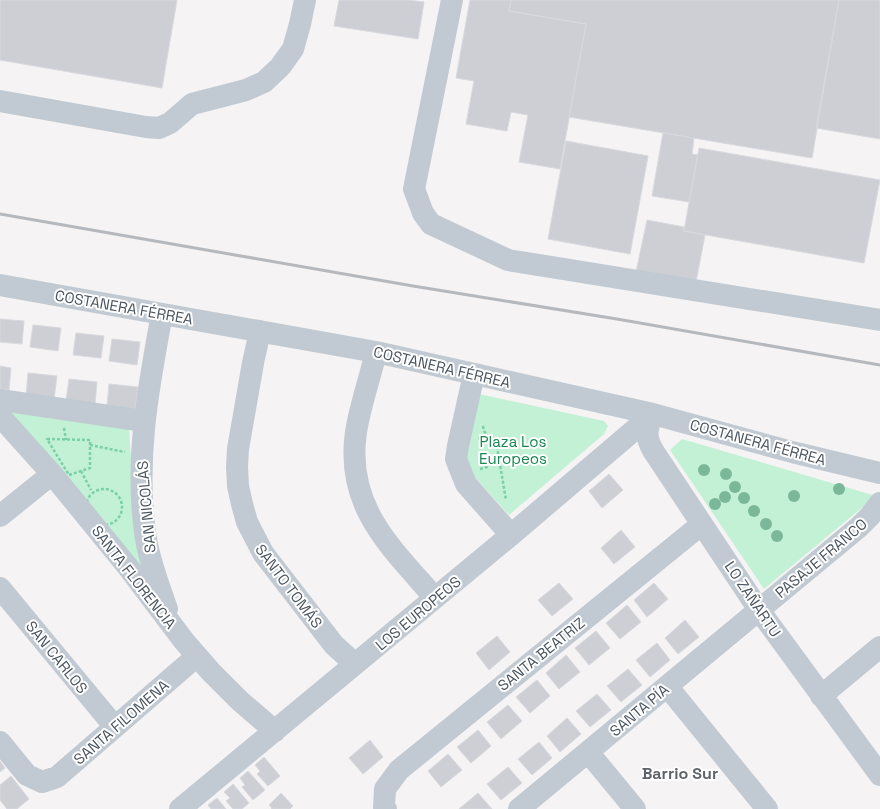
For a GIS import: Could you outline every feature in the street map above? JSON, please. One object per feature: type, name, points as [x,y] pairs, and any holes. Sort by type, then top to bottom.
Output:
[{"type":"street","points":[[0,101],[159,128],[170,123],[192,104],[246,90],[264,82],[280,67],[292,49],[300,24],[305,0]]},
{"type":"street","points":[[452,0],[414,189],[423,213],[431,224],[508,260],[880,320]]},
{"type":"street","name":"COSTANERA FÉRREA","points":[[0,285],[376,352],[653,414],[792,452],[880,473]]},
{"type":"street","name":"SAN NICOLÁS","points":[[162,314],[144,421],[141,479],[146,539],[151,560],[173,625]]},
{"type":"street","name":"SANTO TOMÁS","points":[[260,331],[238,449],[238,480],[247,522],[262,553],[334,645],[355,664]]},
{"type":"street","points":[[376,352],[357,430],[355,458],[359,486],[363,502],[378,530],[436,598]]},
{"type":"street","points":[[474,374],[456,459],[466,484],[511,535]]},
{"type":"street","points":[[0,400],[144,421]]},
{"type":"street","name":"LOS EUROPEOS","points":[[180,809],[436,598],[653,414]]},
{"type":"street","name":"LO ZAÑARTU","points":[[653,414],[648,425],[648,441],[661,463],[759,610],[880,775]]},
{"type":"street","name":"SANTA FLORENCIA","points":[[0,416],[52,474],[197,656],[226,689],[275,731]]},
{"type":"street","points":[[0,516],[52,474]]},
{"type":"street","name":"PASAJE FRANCO","points":[[759,610],[859,527],[880,504]]},
{"type":"street","name":"SANTA BEATRIZ","points":[[385,799],[399,770],[702,524]]},
{"type":"street","name":"SAN CARLOS","points":[[0,588],[115,727]]},
{"type":"street","name":"SANTA PÍA","points":[[519,809],[759,610]]},
{"type":"street","points":[[821,696],[880,647]]},
{"type":"street","name":"SANTA FILOMENA","points":[[0,742],[27,775],[42,782],[58,777],[197,656]]},
{"type":"street","points":[[667,686],[767,809]]},
{"type":"street","points":[[588,752],[635,809]]},
{"type":"path","points":[[482,424],[484,431],[497,447],[506,506]]},
{"type":"path","points":[[47,439],[90,440],[90,445],[90,468],[69,474],[47,439]]},
{"type":"path","points":[[90,445],[142,455]]},
{"type":"path","points":[[81,471],[92,492]]},
{"type":"green space","name":"Plaza Los Europeos","points":[[474,393],[604,421],[608,426],[604,434],[509,515],[464,465]]},
{"type":"green space","points":[[18,409],[129,428],[135,518],[161,602],[6,419]]},
{"type":"green space","points":[[682,439],[876,496],[764,589],[670,450]]},
{"type":"building","points":[[0,0],[177,0],[162,88],[0,60]]},
{"type":"building","points":[[339,0],[408,0],[424,2],[418,39],[334,26]]},
{"type":"building","points":[[470,0],[511,0],[509,11],[586,24],[560,169],[519,162],[528,115],[511,112],[507,131],[466,124],[474,81],[456,78]]},
{"type":"building","points":[[511,0],[839,0],[812,158],[569,117],[586,24],[509,11]]},
{"type":"building","points":[[839,0],[880,0],[880,139],[816,128]]},
{"type":"building","points":[[663,133],[694,138],[692,154],[698,155],[689,202],[652,196]]},
{"type":"building","points":[[566,141],[648,156],[630,254],[548,239]]},
{"type":"building","points":[[699,148],[880,180],[864,263],[684,231]]},
{"type":"building","points":[[647,220],[684,227],[684,231],[705,235],[696,282],[636,272]]},
{"type":"building","points":[[0,319],[24,321],[22,344],[0,342]]},
{"type":"building","points":[[33,325],[61,328],[58,351],[30,347]]},
{"type":"building","points":[[76,333],[104,336],[101,358],[73,355]]},
{"type":"building","points":[[112,339],[140,342],[137,365],[109,361]]},
{"type":"building","points":[[0,366],[11,368],[9,390],[0,389]]},
{"type":"building","points":[[28,373],[57,376],[54,399],[26,396]]},
{"type":"building","points":[[69,379],[97,382],[95,404],[66,401]]},
{"type":"building","points":[[109,384],[138,387],[135,409],[107,406]]},
{"type":"building","points":[[609,474],[623,490],[602,508],[589,491]]},
{"type":"building","points":[[621,530],[635,547],[614,564],[601,548]]},
{"type":"building","points":[[559,583],[573,599],[552,616],[538,600]]},
{"type":"building","points":[[654,583],[668,599],[647,617],[634,600]]},
{"type":"building","points":[[627,605],[641,622],[620,639],[606,623]]},
{"type":"building","points":[[685,620],[699,637],[678,654],[665,638]]},
{"type":"building","points":[[596,631],[610,648],[589,665],[575,648]]},
{"type":"building","points":[[497,636],[510,652],[489,670],[476,653]]},
{"type":"building","points":[[657,643],[670,660],[650,677],[636,660]]},
{"type":"building","points":[[566,655],[580,672],[559,689],[546,673]]},
{"type":"building","points":[[628,669],[642,685],[621,702],[607,686]]},
{"type":"building","points":[[537,680],[550,696],[530,713],[516,697]]},
{"type":"building","points":[[597,694],[611,710],[590,727],[576,711]]},
{"type":"building","points":[[508,705],[522,721],[501,739],[487,722]]},
{"type":"building","points":[[567,718],[581,734],[560,752],[547,736]]},
{"type":"building","points":[[478,730],[491,746],[471,763],[457,747]]},
{"type":"building","points":[[370,740],[383,757],[363,774],[349,758]]},
{"type":"building","points":[[539,742],[552,758],[532,775],[518,759]]},
{"type":"building","points":[[448,754],[462,770],[441,787],[428,771]]},
{"type":"building","points":[[264,757],[280,776],[268,786],[257,774],[260,771],[255,765]]},
{"type":"building","points":[[0,761],[5,768],[0,772]]},
{"type":"building","points":[[508,767],[522,783],[501,800],[487,784]]},
{"type":"building","points":[[248,771],[265,790],[253,800],[242,787],[245,785],[240,778]]},
{"type":"building","points":[[11,776],[29,799],[17,809],[7,809],[0,800],[0,785]]},
{"type":"building","points":[[233,784],[249,803],[242,809],[233,809],[226,801],[230,798],[224,792]]},
{"type":"building","points":[[281,793],[293,806],[290,809],[271,809],[272,808],[269,805]]},
{"type":"building","points":[[478,793],[492,809],[459,809]]},
{"type":"building","points":[[217,798],[226,809],[211,809],[208,805]]},
{"type":"railway","points":[[0,214],[880,365]]},
{"type":"district","name":"Barrio Sur","points":[[680,773]]}]
